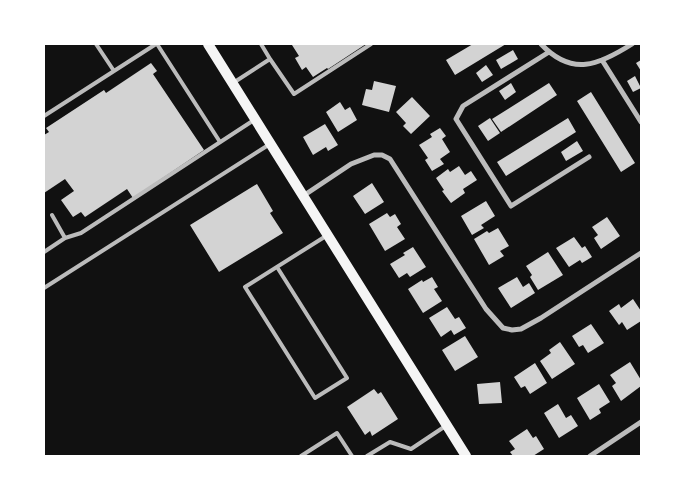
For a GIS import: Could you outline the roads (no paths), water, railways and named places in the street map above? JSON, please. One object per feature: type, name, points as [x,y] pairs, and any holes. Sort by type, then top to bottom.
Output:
[{"type":"main road","points":[[208,44],[466,456]]},
{"type":"street","points":[[542,44],[549,52],[568,63],[585,65],[602,60],[632,44]]},
{"type":"street","points":[[549,52],[463,106],[456,119],[510,206],[589,157]]},
{"type":"street","points":[[602,60],[641,122]]},
{"type":"street","points":[[303,196],[352,164],[374,155],[382,155],[390,159],[486,309],[503,328],[512,330],[521,329],[541,318],[641,253]]},
{"type":"street","points":[[590,456],[641,422]]},
{"type":"lane","points":[[96,44],[114,71]]},
{"type":"lane","points":[[44,116],[156,44],[220,142]]},
{"type":"lane","points":[[261,44],[294,94],[371,44]]},
{"type":"lane","points":[[233,83],[270,59]]},
{"type":"lane","points":[[44,252],[65,238],[81,233],[256,119]]},
{"type":"lane","points":[[44,288],[271,144]]},
{"type":"lane","points":[[52,215],[65,238]]},
{"type":"lane","points":[[277,267],[347,378],[315,398],[245,287],[328,235]]},
{"type":"lane","points":[[409,456],[411,449],[447,425]]},
{"type":"lane","points":[[301,456],[337,433],[352,456]]},
{"type":"lane","points":[[367,456],[390,442],[411,449]]}]
